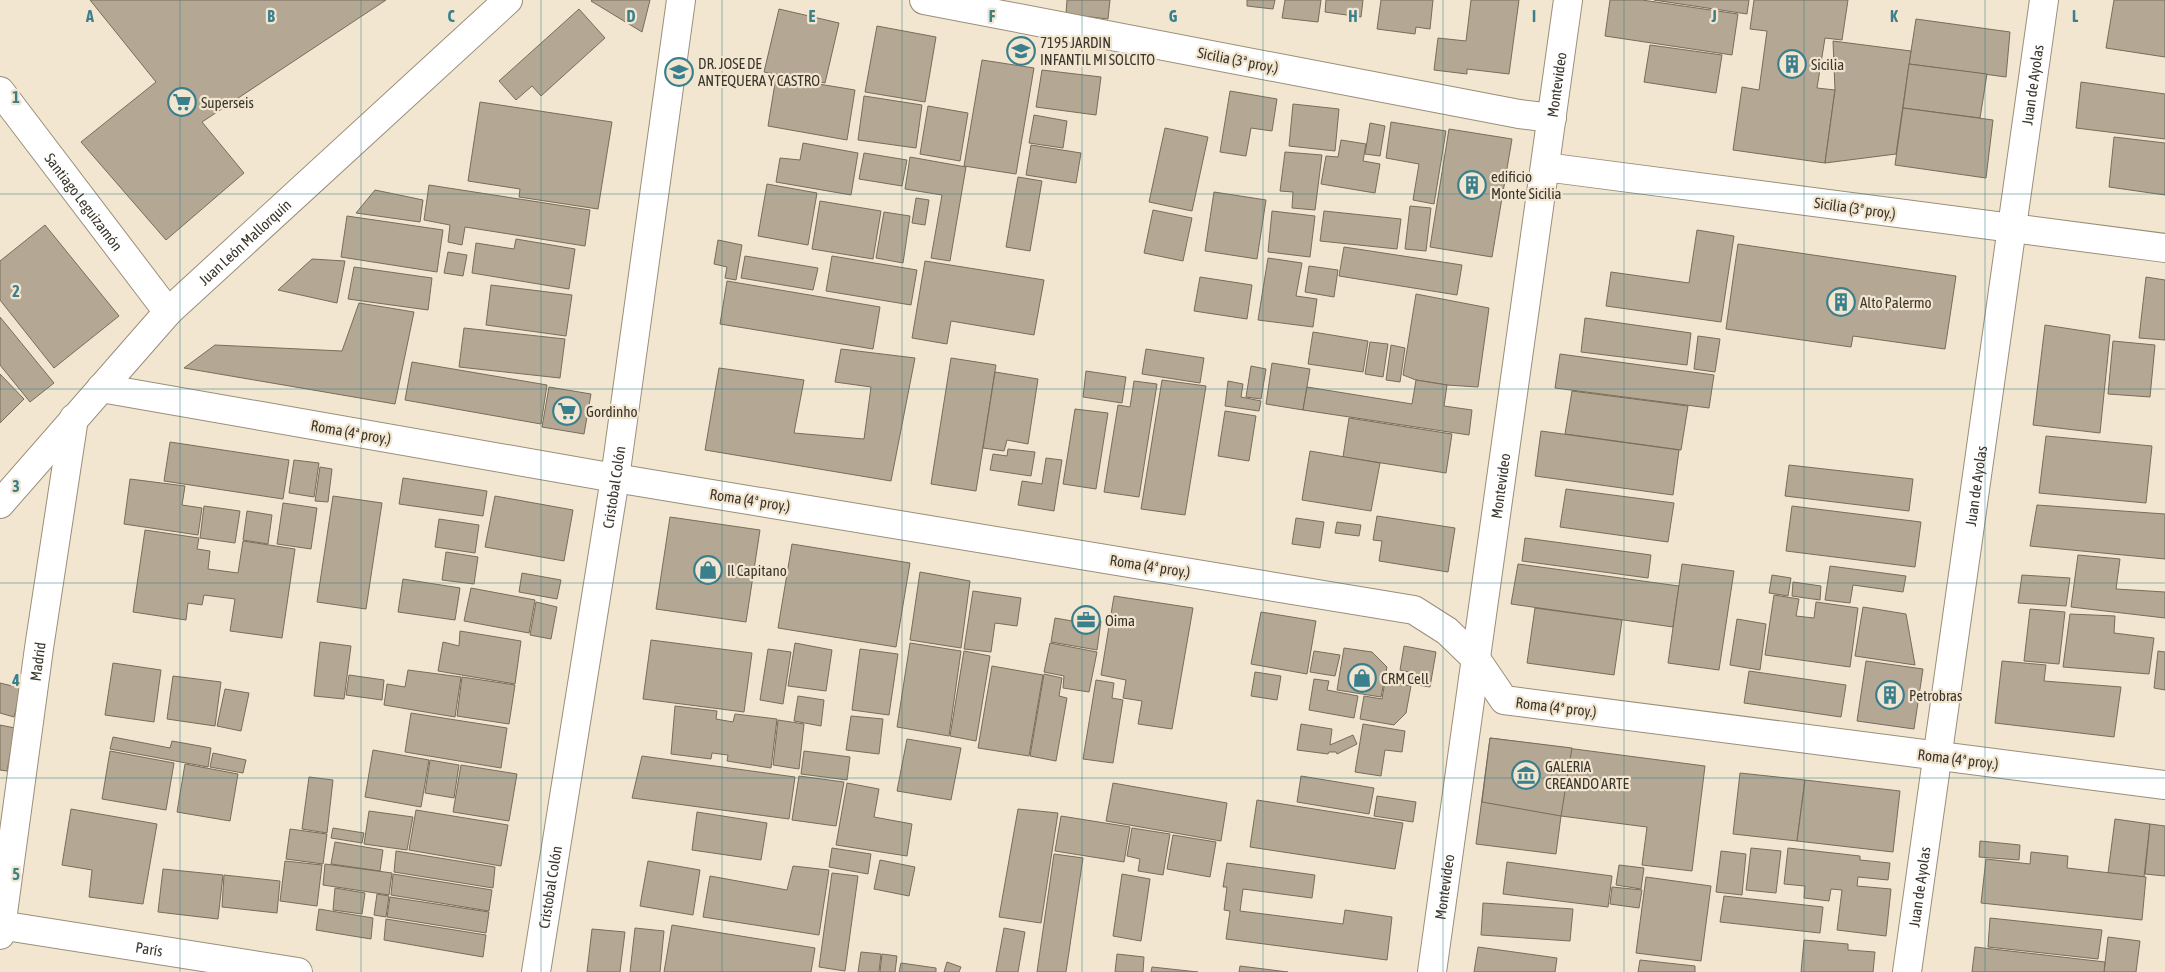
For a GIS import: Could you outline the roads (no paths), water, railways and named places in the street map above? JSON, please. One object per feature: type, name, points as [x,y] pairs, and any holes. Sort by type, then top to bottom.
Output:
[{"type":"street","name":"Juan León Mallorquín","points":[[0,504],[168,312],[508,0]]},
{"type":"street","name":"Cristobal Colón","points":[[536,972],[615,478],[680,0]]},
{"type":"street","name":"Sicilia (3ª proy.)","points":[[924,0],[1519,114],[1552,118]]},
{"type":"street","name":"Montevideo","points":[[1432,972],[1568,0]]},
{"type":"street","name":"Juan de Ayolas","points":[[1907,972],[2044,0]]},
{"type":"street","name":"Santiago Leguizamón","points":[[0,91],[168,312]]},
{"type":"street","name":"Sicilia (3ª proy.)","points":[[1545,168],[2165,248]]},
{"type":"street","name":"Roma (4ª proy.)","points":[[101,388],[615,478],[1414,610],[1447,631],[1476,659],[1504,700],[2165,785]]},
{"type":"street","name":"Madrid","points":[[0,929],[39,648],[74,418]]},
{"type":"street","name":"París","points":[[0,929],[298,972]]},
{"type":"place","name":"7195 JARDIN INFANTIL MI SOLCITO","points":[[1021,51]]},
{"type":"place","name":"Sicilia","points":[[1792,64]]},
{"type":"place","name":"DR. JOSE DE ANTEQUERA Y CASTRO","points":[[679,72]]},
{"type":"place","name":"Superseis","points":[[182,102]]},
{"type":"place","name":"edificio Monte Sicilia","points":[[1472,185]]},
{"type":"place","name":"Alto Palermo","points":[[1841,302]]},
{"type":"place","name":"Gordinho","points":[[567,411]]},
{"type":"place","name":"Il Capitano","points":[[708,570]]},
{"type":"place","name":"Oima","points":[[1086,620]]},
{"type":"place","name":"CRM Cell","points":[[1362,678]]},
{"type":"place","name":"Petrobras","points":[[1890,695]]},
{"type":"place","name":"GALERIA CREANDO ARTE","points":[[1526,775]]}]
